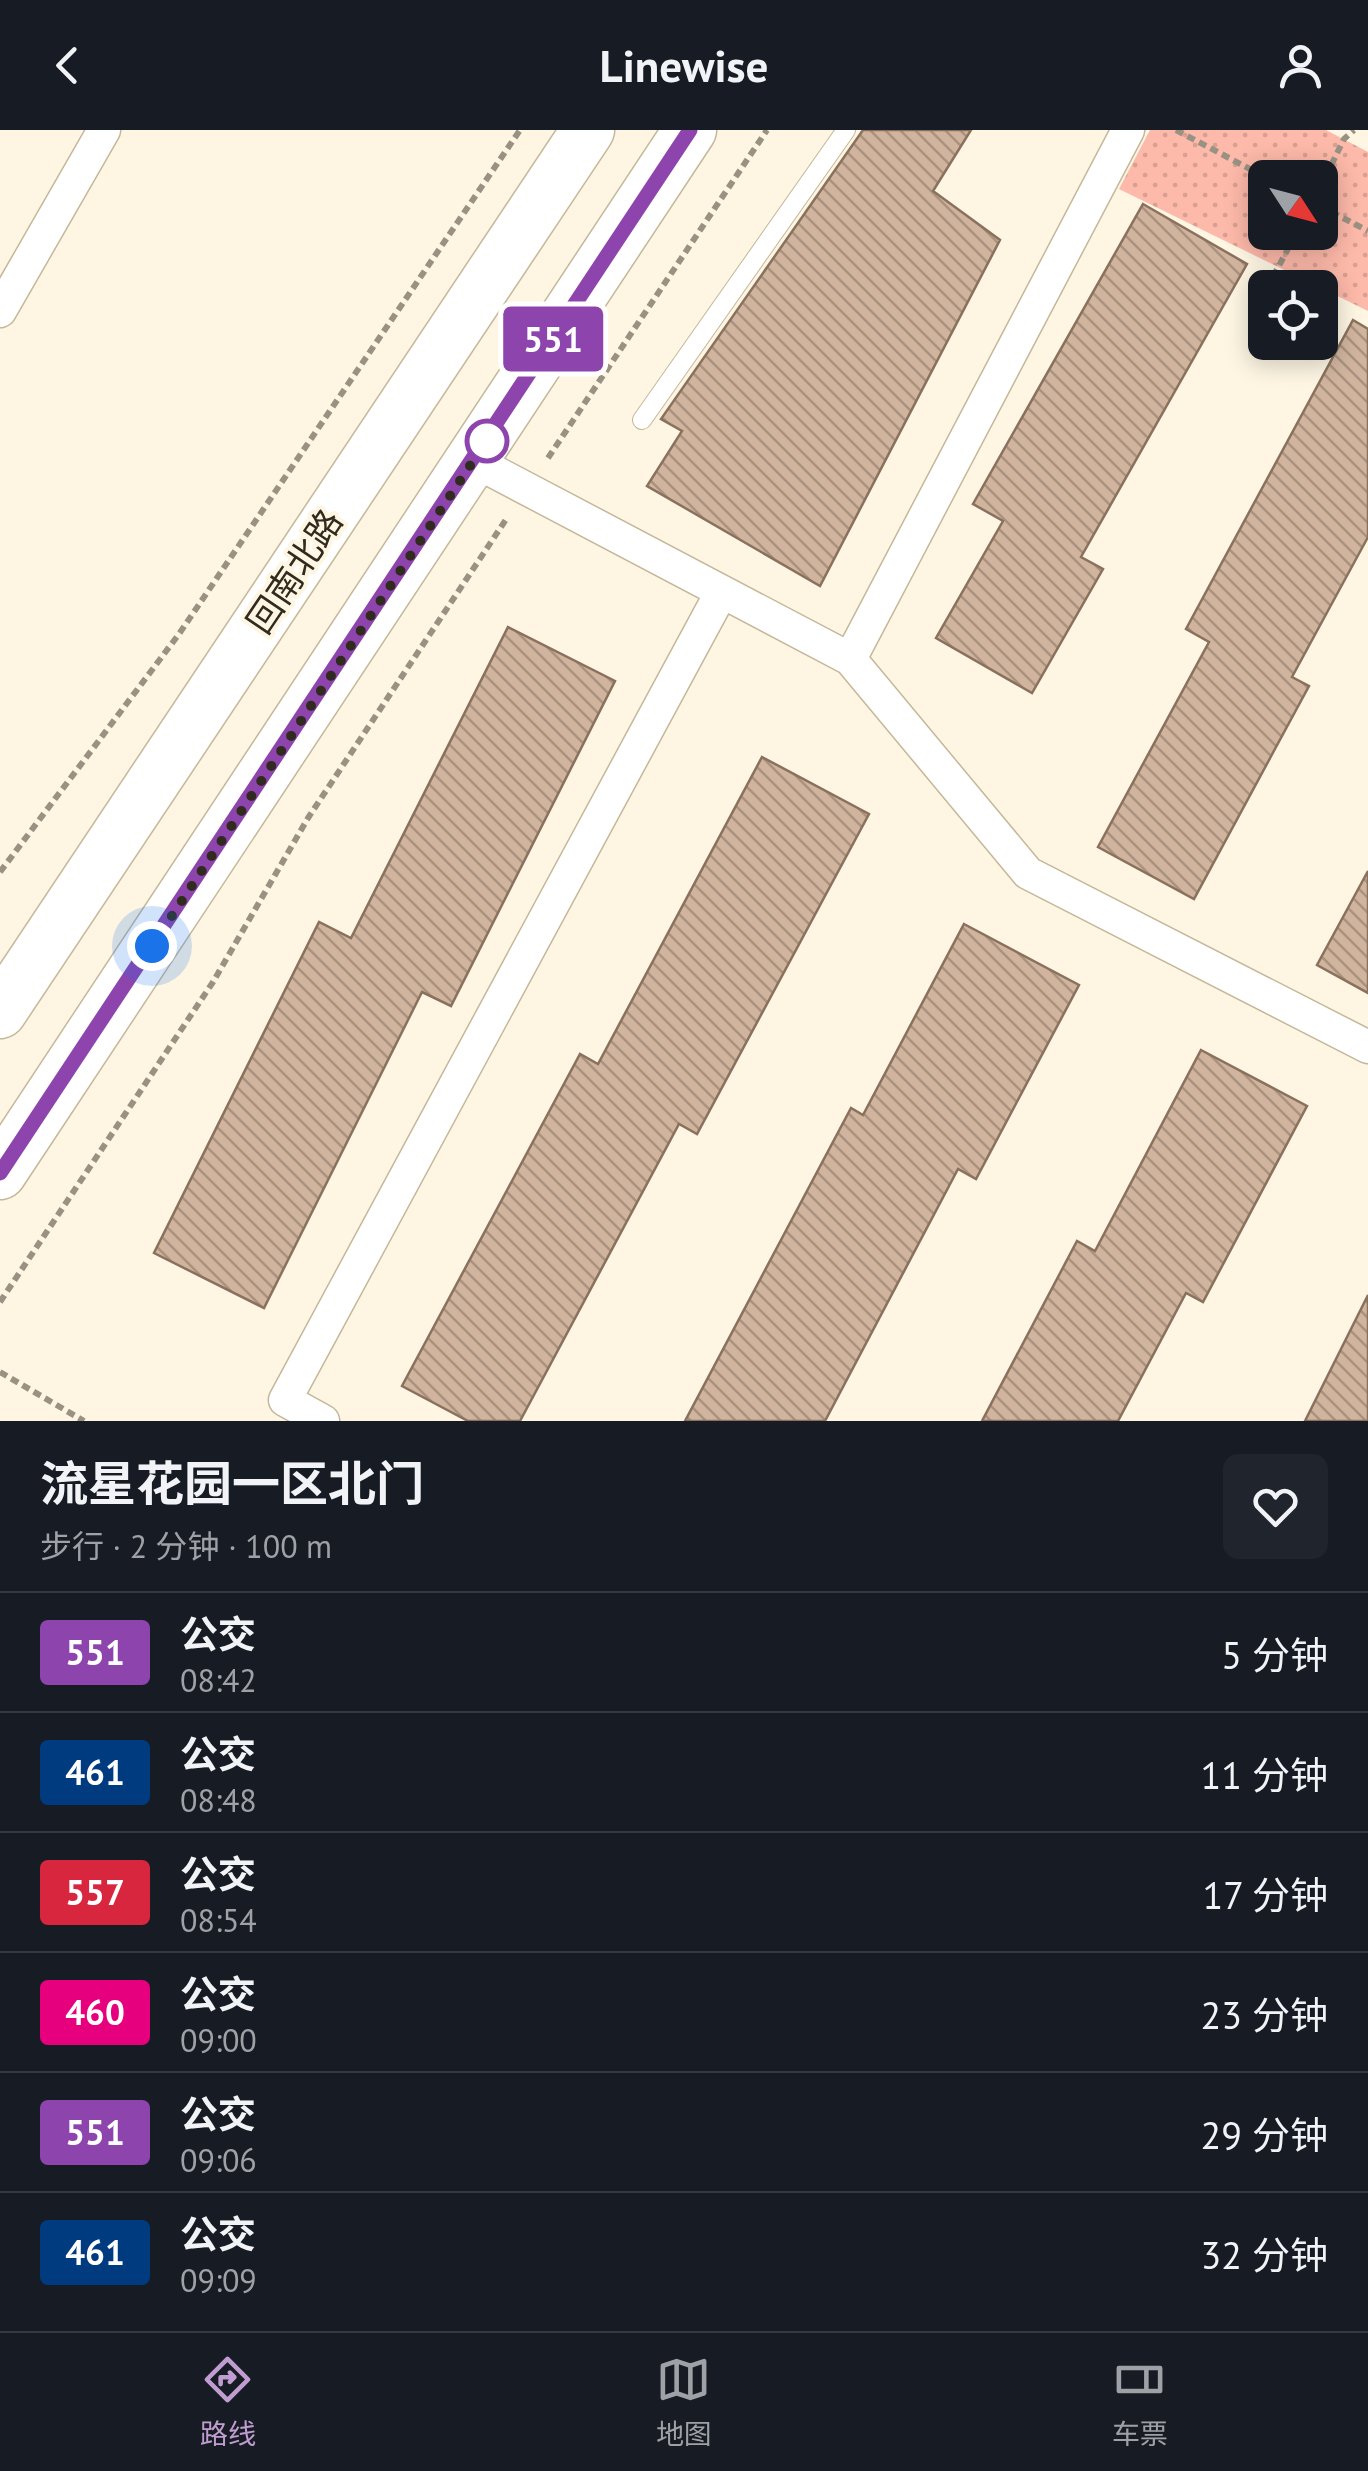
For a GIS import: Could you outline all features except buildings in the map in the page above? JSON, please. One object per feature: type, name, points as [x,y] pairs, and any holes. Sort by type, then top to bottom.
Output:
[{"type":"main road","name":"回南北路","points":[[0,1012],[588,130]]},
{"type":"main road","points":[[0,1173],[690,130]]},
{"type":"street","points":[[0,310],[104,130]]},
{"type":"street","points":[[850,660],[1128,130]]},
{"type":"street","points":[[474,461],[850,660],[1028,873],[1368,1047]]},
{"type":"street","points":[[323,1421],[284,1400],[721,593]]},
{"type":"lane","points":[[642,420],[846,130]]},
{"type":"path","points":[[0,872],[179,634],[520,130]]},
{"type":"path","points":[[0,1302],[213,982],[308,818],[766,130]]},
{"type":"path","points":[[1176,130],[1248,168]]},
{"type":"path","points":[[1334,160],[1344,139],[1354,130]]},
{"type":"path","points":[[1338,215],[1368,231]]},
{"type":"path","points":[[0,1372],[84,1421]]},
{"type":"shaded area","points":[[1150,130],[1326,130],[1368,152],[1368,311],[1338,296],[1338,270],[1284,270],[1119,189]]},
{"type":"bus line","name":"551","points":[[0,1173],[690,130]]},
{"type":"route","points":[[152,946],[495,428],[487,441]]}]
